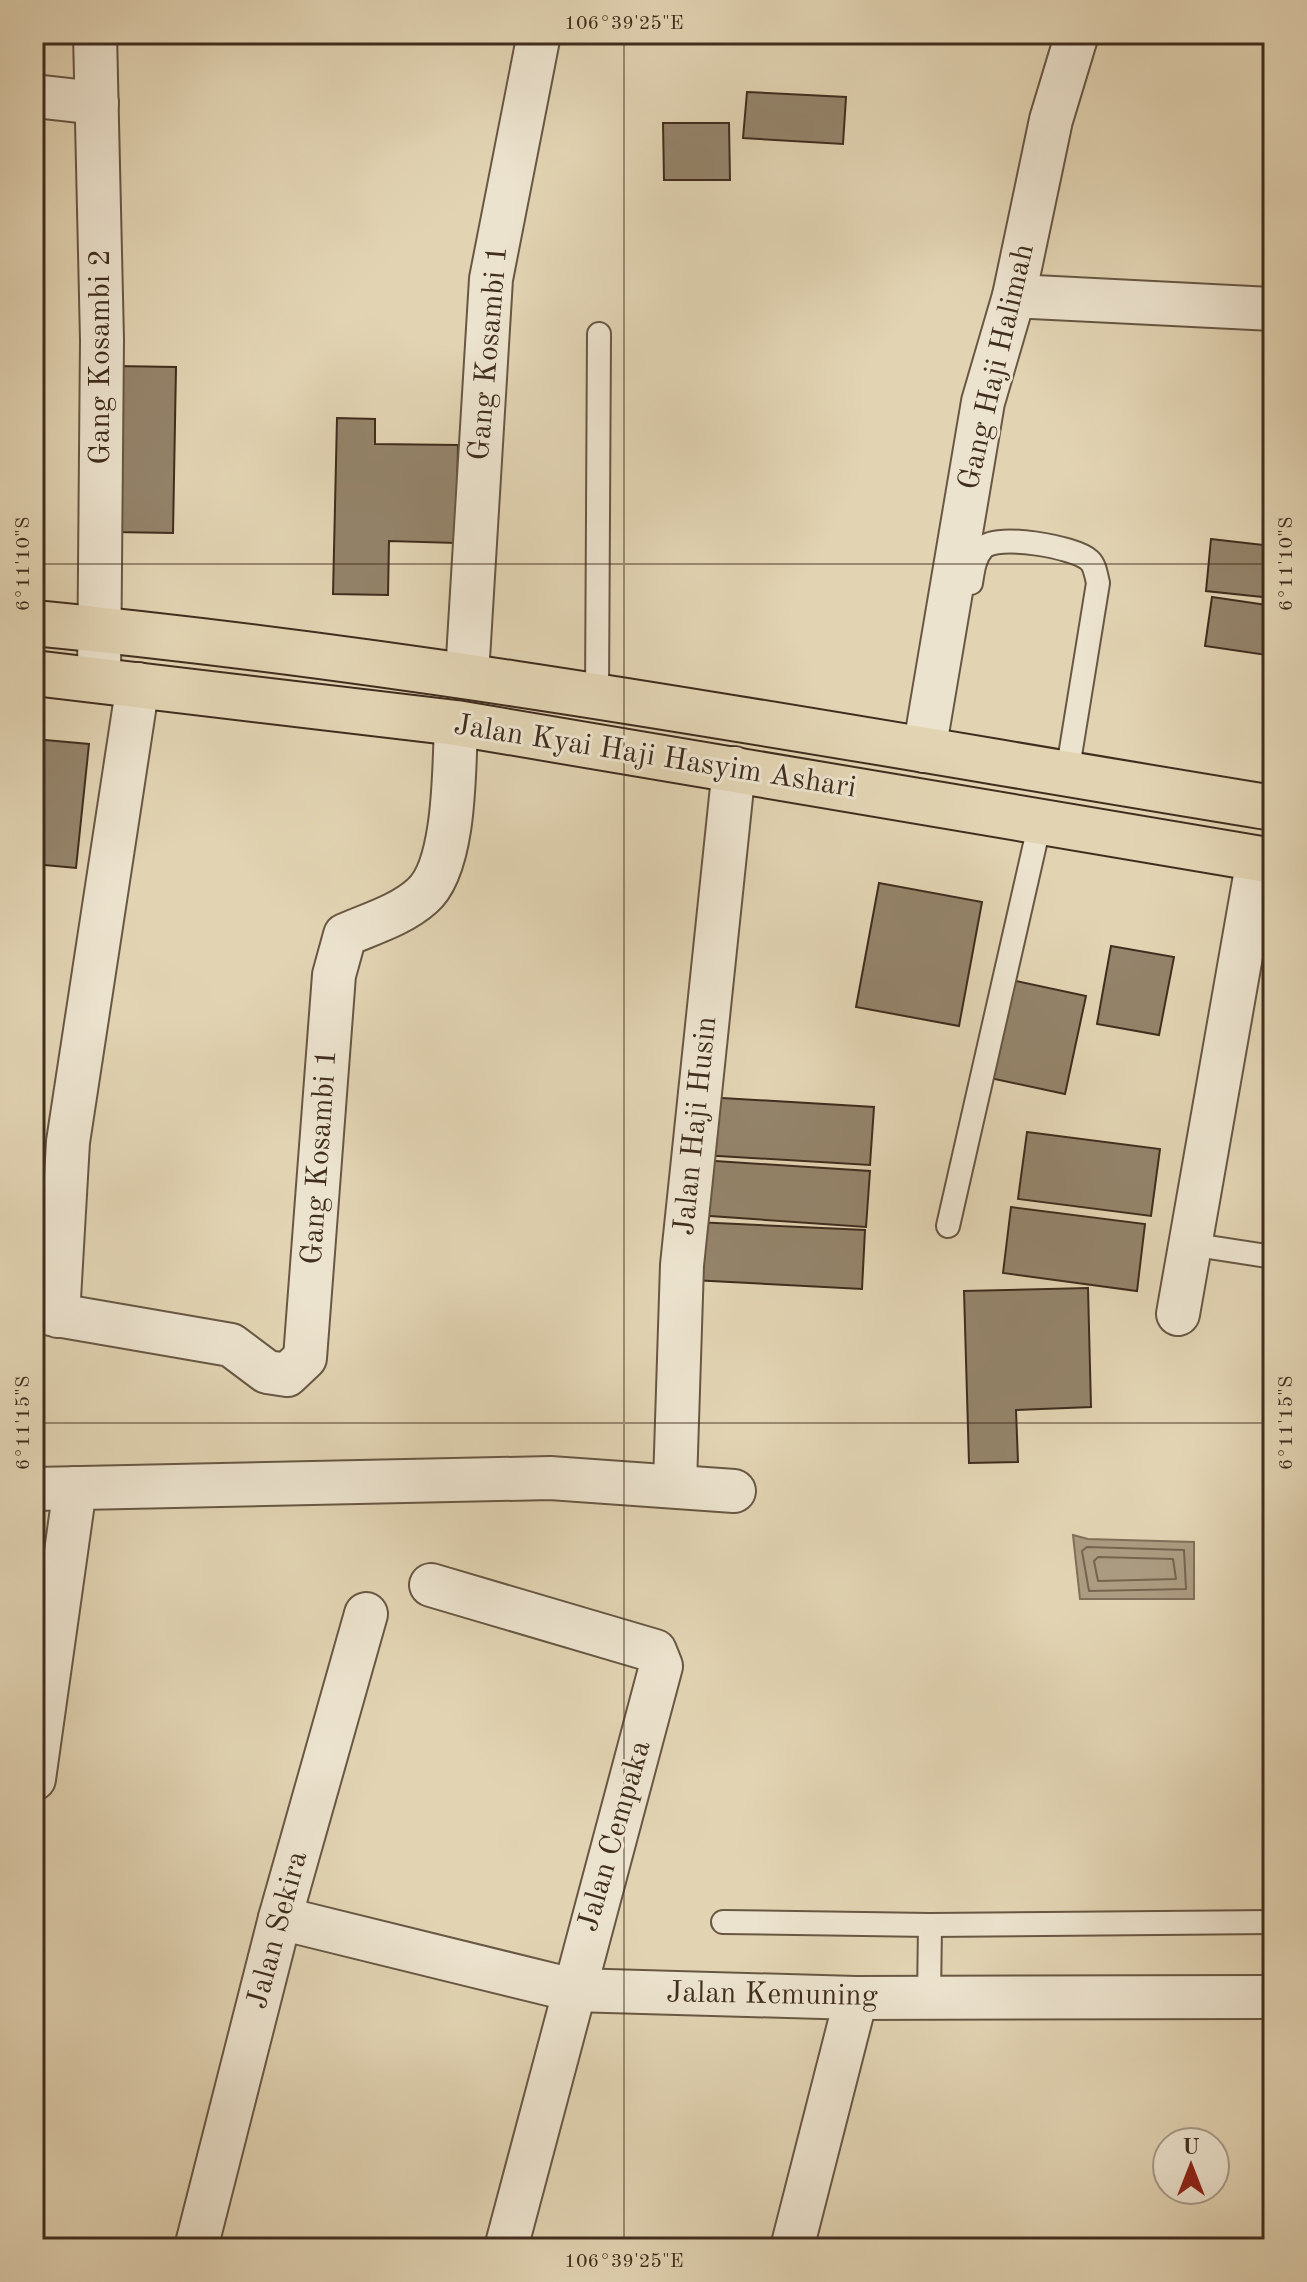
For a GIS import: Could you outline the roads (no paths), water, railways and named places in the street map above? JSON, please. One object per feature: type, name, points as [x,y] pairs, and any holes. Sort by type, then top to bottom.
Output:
[{"type":"main road","name":"Jalan Kyai Haji Hasyim Ashari","points":[[34,623],[467,675],[1273,808]]},
{"type":"main road","name":"Jalan Kyai Haji Hasyim Ashari","points":[[34,673],[456,723],[1265,860]]},
{"type":"street","name":"Gang Kosambi 2","points":[[46,1314],[118,682],[100,629],[102,340],[95,34]]},
{"type":"street","name":"Gang Kosambi 1","points":[[467,675],[491,279],[539,34]]},
{"type":"street","name":"Gang Haji Halimah","points":[[934,752],[983,402],[1014,296],[1051,120],[1077,34]]},
{"type":"street","points":[[34,96],[97,103]]},
{"type":"street","points":[[1014,296],[1273,309]]},
{"type":"street","name":"Gang Kosambi 1","points":[[46,1314],[231,1345],[267,1372],[287,1375],[305,1358],[334,975],[345,935],[399,911],[423,896],[435,880],[446,841],[456,723]]},
{"type":"street","name":"Jalan Haji Husin","points":[[675,1484],[682,1265],[734,768]]},
{"type":"street","points":[[1178,1314],[1265,860]]},
{"type":"street","points":[[34,1489],[550,1478],[675,1484],[734,1491]]},
{"type":"street","points":[[36,1756],[75,1488]]},
{"type":"street","name":"Jalan Cempaka","points":[[431,1585],[655,1651],[659,1657],[660,1676],[506,2248]]},
{"type":"street","name":"Jalan Sekira","points":[[196,2248],[280,1918],[366,1614]]},
{"type":"street","name":"Jalan Kemuning","points":[[280,1918],[573,1990],[856,1998],[1273,1997]]},
{"type":"street","points":[[792,2248],[856,1998]]},
{"type":"lane","points":[[597,696],[599,334]]},
{"type":"lane","points":[[934,752],[975,562],[984,546],[1000,539],[1076,552],[1092,562],[1098,583],[1067,774]]},
{"type":"lane","points":[[948,1226],[1040,822]]},
{"type":"lane","points":[[1189,1244],[1273,1257]]},
{"type":"lane","points":[[723,1922],[930,1925],[1273,1922]]},
{"type":"lane","points":[[929,1998],[930,1925]]},
{"type":"water","points":[[1073,1535],[1088,1539],[1194,1542],[1194,1599],[1080,1599]]}]
